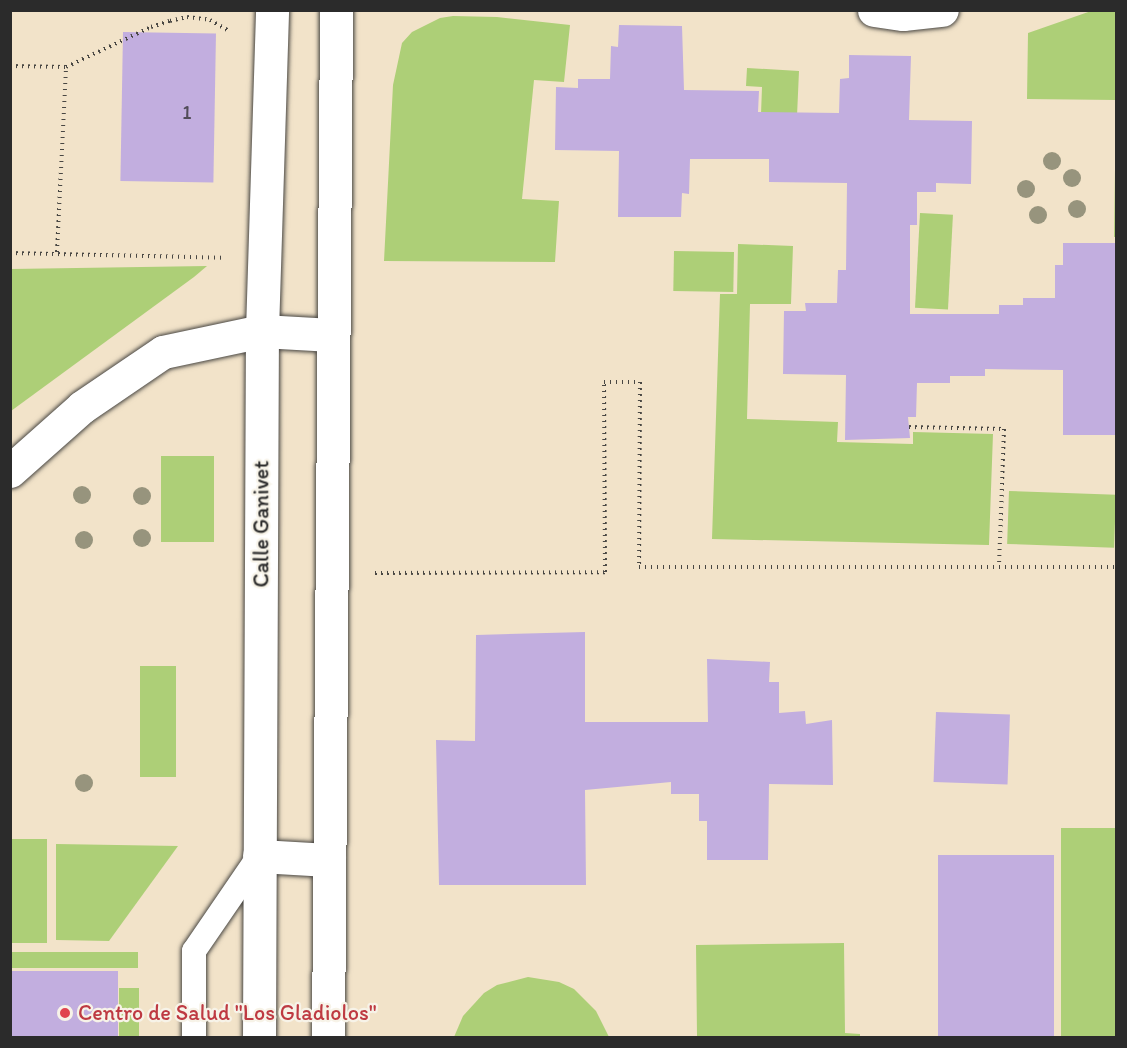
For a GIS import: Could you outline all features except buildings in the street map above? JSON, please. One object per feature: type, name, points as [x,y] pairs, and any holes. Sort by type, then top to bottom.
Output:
[{"type":"street","name":"Calle Ganivet","points":[[258,1038],[262,331],[272,10]]},
{"type":"street","points":[[328,1038],[336,10]]},
{"type":"street","points":[[874,10],[903,14],[942,10]]},
{"type":"street","points":[[10,471],[82,407],[163,352],[262,331],[332,335]]},
{"type":"street","points":[[260,856],[329,860]]},
{"type":"lane","points":[[194,1038],[194,951],[260,856]]},
{"type":"path","points":[[10,66],[66,67],[151,27],[187,17],[210,20],[228,29],[234,37]]},
{"type":"path","points":[[57,252],[66,67]]},
{"type":"path","points":[[10,253],[57,252],[228,259]]},
{"type":"path","points":[[372,573],[605,572],[604,382],[640,382],[639,567],[1116,567]]},
{"type":"path","points":[[909,427],[1004,429],[999,567]]},
{"type":"green space","points":[[1094,10],[1116,11],[1116,100],[1027,99],[1028,33]]},
{"type":"green space","points":[[497,17],[570,25],[564,82],[534,80],[522,199],[559,201],[555,262],[384,261],[393,85],[402,43],[412,32],[440,18]]},
{"type":"green space","points":[[747,68],[799,71],[797,116],[761,114],[762,87],[746,86]]},
{"type":"green space","points":[[1116,100],[1116,237],[1114,237]]},
{"type":"green space","points":[[920,213],[953,215],[948,310],[915,308]]},
{"type":"green space","points":[[738,244],[793,246],[791,304],[750,304],[747,419],[838,422],[837,442],[913,444],[913,432],[993,434],[989,545],[712,539],[720,294],[737,294]]},
{"type":"green space","points":[[674,251],[734,252],[733,292],[673,291]]},
{"type":"green space","points":[[207,266],[194,277],[11,411],[11,269]]},
{"type":"green space","points":[[161,456],[214,456],[214,542],[161,542]]},
{"type":"green space","points":[[1009,491],[1116,495],[1114,548],[1007,544]]},
{"type":"green space","points":[[140,666],[176,666],[176,777],[140,777]]},
{"type":"green space","points":[[1061,828],[1116,828],[1116,1037],[1061,1037]]},
{"type":"green space","points":[[10,839],[47,839],[47,943],[10,943]]},
{"type":"green space","points":[[56,844],[178,846],[109,941],[56,940]]},
{"type":"green space","points":[[844,943],[845,1033],[860,1034],[860,1037],[683,1037],[697,1036],[696,945]]},
{"type":"green space","points":[[11,952],[138,952],[138,968],[11,968]]},
{"type":"green space","points":[[528,977],[559,982],[574,989],[596,1011],[609,1037],[454,1037],[463,1016],[484,993],[497,985]]},
{"type":"green space","points":[[119,988],[139,988],[139,1037],[119,1037]]},
{"type":"place","name":"Centro de Salud \"Los Gladiolos\"","points":[[65,1013]]}]
